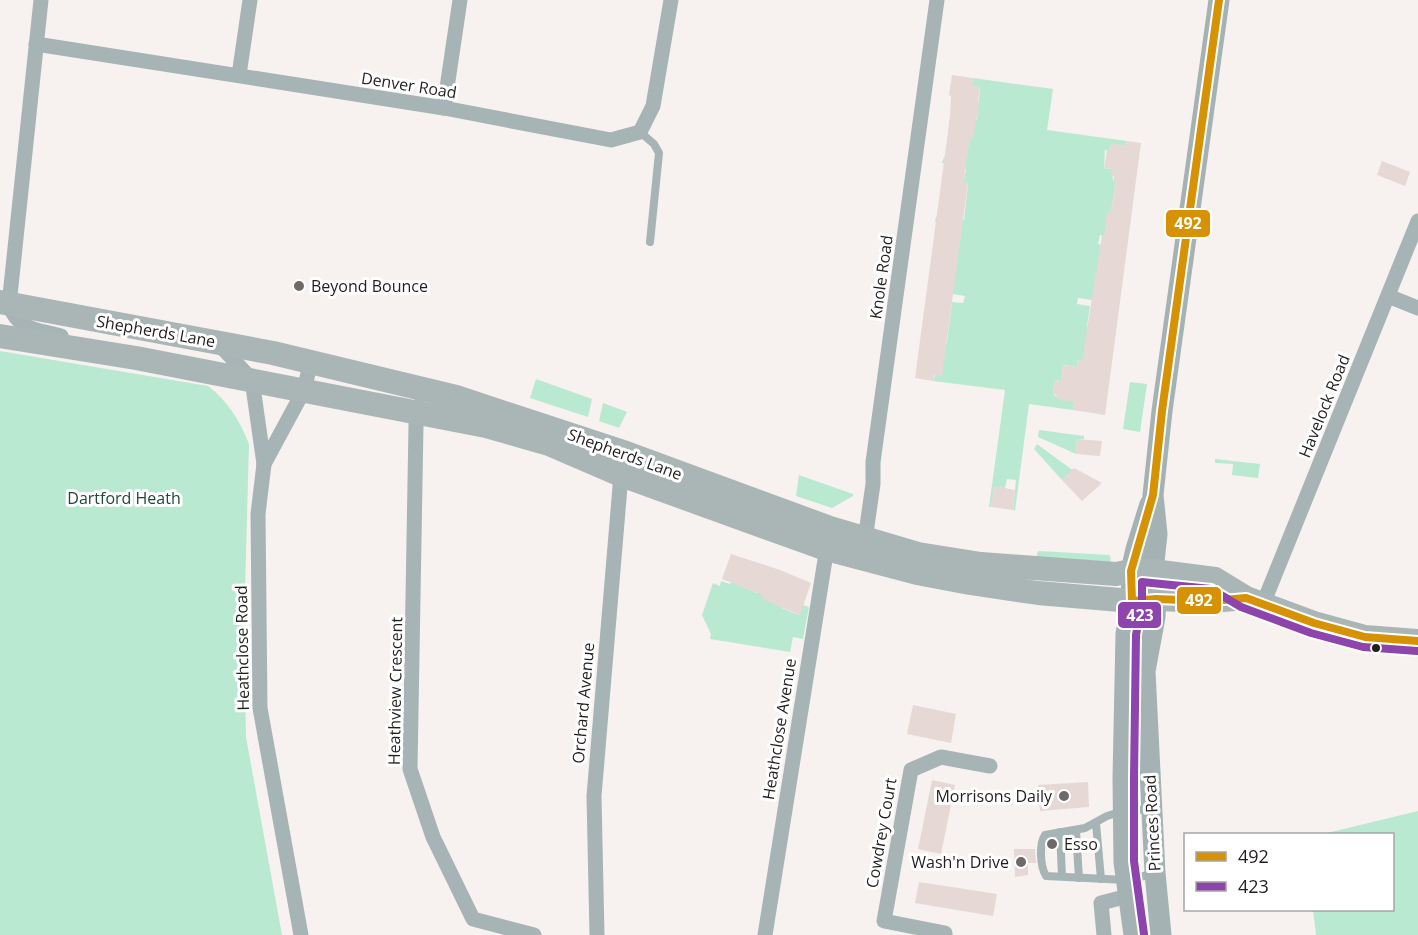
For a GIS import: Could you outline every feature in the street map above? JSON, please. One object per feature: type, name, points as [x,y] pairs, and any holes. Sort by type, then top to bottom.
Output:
[{"type":"main road","name":"Princes Road","points":[[1161,935],[1151,809],[1145,671],[1156,599],[1142,571],[1136,549],[1153,495],[1162,411],[1219,0]]},
{"type":"main road","name":"Shepherds Lane","points":[[5,304],[216,341],[311,361],[456,397],[544,424],[828,539]]},
{"type":"main road","name":"Shepherds Lane","points":[[0,336],[136,358],[486,426],[549,444],[621,475],[864,549],[918,554],[981,564],[1116,574],[1142,571],[1215,579],[1254,601],[1314,623],[1365,637],[1418,641]]},
{"type":"main road","name":"Shepherds Lane","points":[[864,549],[886,566],[970,583],[1038,593],[1132,601],[1156,599],[1254,601]]},
{"type":"main road","name":"Princes Road","points":[[1134,935],[1127,888],[1123,811],[1126,634],[1132,601],[1142,571]]},
{"type":"street","points":[[40,0],[5,304],[20,324],[136,358]]},
{"type":"street","points":[[239,75],[250,0]]},
{"type":"street","points":[[444,108],[460,0]]},
{"type":"street","points":[[640,132],[653,106],[671,0]]},
{"type":"street","name":"Knole Road","points":[[864,549],[873,484],[873,462],[937,0]]},
{"type":"street","name":"Denver Road","points":[[36,44],[444,108],[611,140],[640,132]]},
{"type":"street","name":"Havelock Road","points":[[1254,601],[1388,296],[1418,221]]},
{"type":"street","points":[[1388,296],[1418,308]]},
{"type":"street","points":[[216,341],[252,380]]},
{"type":"street","name":"Heathclose Road","points":[[264,464],[304,390],[311,361]]},
{"type":"street","name":"Heathclose Road","points":[[252,380],[264,464],[258,514],[260,708],[302,935]]},
{"type":"street","name":"Heathview Crescent","points":[[420,388],[410,769],[433,837],[473,919],[534,935]]},
{"type":"street","name":"Orchard Avenue","points":[[597,935],[594,796],[621,475]]},
{"type":"street","name":"Heathclose Avenue","points":[[765,935],[828,539]]},
{"type":"street","name":"Cowdrey Court","points":[[945,935],[945,933],[884,921],[911,770],[941,757],[990,766]]},
{"type":"street","points":[[1104,935],[1101,903],[1127,888]]},
{"type":"lane","points":[[640,132],[654,144],[659,153],[650,242]]},
{"type":"lane","points":[[1151,809],[1123,811],[1076,831],[1045,835],[1041,840],[1042,870],[1046,876],[1101,879],[1127,888],[1155,873]]},
{"type":"lane","points":[[1096,823],[1101,879]]},
{"type":"lane","points":[[1076,831],[1079,878]]},
{"type":"lane","points":[[1060,832],[1062,876]]},
{"type":"green space","points":[[973,78],[1053,89],[1047,130],[1127,141],[1126,146],[1111,144],[1110,151],[1105,150],[1104,168],[1112,169],[1113,182],[1116,182],[1104,236],[1100,235],[1098,244],[1107,246],[1099,301],[1078,298],[1077,304],[1090,306],[1087,327],[1096,329],[1082,361],[1078,360],[1077,367],[1063,365],[1061,381],[1055,380],[1053,394],[1058,398],[1075,397],[1073,410],[1029,404],[1015,511],[1013,510],[1016,480],[1007,479],[1005,488],[994,487],[991,507],[989,507],[1005,390],[933,381],[947,342],[952,302],[963,303],[965,296],[952,294],[946,224],[935,222],[936,217],[964,220],[968,184],[953,182],[964,180],[966,169],[962,168],[962,165],[942,163],[944,157],[958,159],[963,154],[967,154],[969,142],[967,125],[949,122],[950,117],[977,120],[980,87],[972,86]]},
{"type":"green space","name":"Dartford Heath","points":[[0,351],[208,386],[233,412],[242,427],[249,444],[244,629],[246,737],[282,935],[0,935]]},
{"type":"green space","points":[[536,379],[592,399],[588,417],[530,398]]},
{"type":"green space","points":[[1130,382],[1147,384],[1140,432],[1123,429]]},
{"type":"green space","points":[[603,403],[627,412],[619,428],[599,421]]},
{"type":"green space","points":[[1039,430],[1084,436],[1084,439],[1077,439],[1076,454],[1038,437]]},
{"type":"green space","points":[[1037,444],[1071,469],[1082,472],[1067,475],[1062,480],[1034,449]]},
{"type":"green space","points":[[1215,459],[1260,464],[1258,478],[1232,475],[1233,464],[1215,463]]},
{"type":"green space","points":[[799,475],[853,494],[853,496],[832,508],[796,496]]},
{"type":"green space","points":[[1039,551],[1110,555],[1111,563],[1037,560]]},
{"type":"green space","points":[[732,578],[743,587],[757,593],[767,585],[762,599],[784,602],[782,608],[799,615],[803,605],[809,607],[803,639],[793,637],[790,652],[710,639],[711,634],[702,615],[713,583],[720,586],[721,581],[730,584]]},
{"type":"green space","points":[[1418,811],[1418,935],[1316,935],[1313,911],[1394,911],[1394,833],[1327,833]]},
{"type":"building","points":[[952,75],[973,78],[972,86],[980,87],[978,101],[980,101],[973,138],[969,142],[965,169],[964,183],[968,183],[942,376],[934,375],[933,381],[915,378],[950,117],[951,96],[949,95]]},
{"type":"building","points":[[1127,141],[1141,143],[1105,415],[1073,410],[1074,402],[1058,400],[1053,394],[1055,380],[1061,381],[1063,365],[1077,367],[1078,360],[1082,361],[1102,235],[1104,236],[1107,211],[1111,211],[1116,182],[1113,182],[1112,169],[1104,168],[1107,150],[1110,151],[1111,143],[1126,146]]},
{"type":"building","points":[[1382,161],[1410,172],[1405,186],[1377,175]]},
{"type":"building","points":[[1077,439],[1102,441],[1100,456],[1076,454]]},
{"type":"building","points":[[1074,468],[1102,483],[1082,501],[1062,480]]},
{"type":"building","points":[[994,486],[1015,490],[1013,510],[991,507]]},
{"type":"building","points":[[731,554],[811,583],[800,615],[762,599],[763,595],[722,579]]},
{"type":"building","points":[[913,705],[956,714],[951,743],[907,734]]},
{"type":"building","points":[[932,780],[955,785],[941,854],[918,849]]},
{"type":"building","name":"Morrisons Daily","points":[[1088,782],[1089,807],[1040,811],[1038,785]]},
{"type":"building","name":"Wash'n Drive","points":[[1014,849],[1035,849],[1036,863],[1028,863],[1028,875],[1015,877]]},
{"type":"building","points":[[919,882],[997,894],[993,916],[915,903]]},
{"type":"transit line","name":"492","points":[[1219,0],[1162,411],[1153,495],[1131,571],[1132,601],[1156,599],[1211,601],[1246,598],[1314,623],[1365,637],[1418,641]]},
{"type":"transit line","name":"423","points":[[1144,934],[1134,861],[1136,635],[1142,602],[1142,582],[1211,589],[1241,607],[1311,633],[1363,647],[1417,651]]},
{"type":"place","name":"Beyond Bounce","points":[[299,286]]},
{"type":"place","name":"Morrisons Daily","points":[[1064,796]]},
{"type":"place","name":"Esso","points":[[1052,844]]},
{"type":"place","name":"Wash'n Drive","points":[[1021,862]]}]
